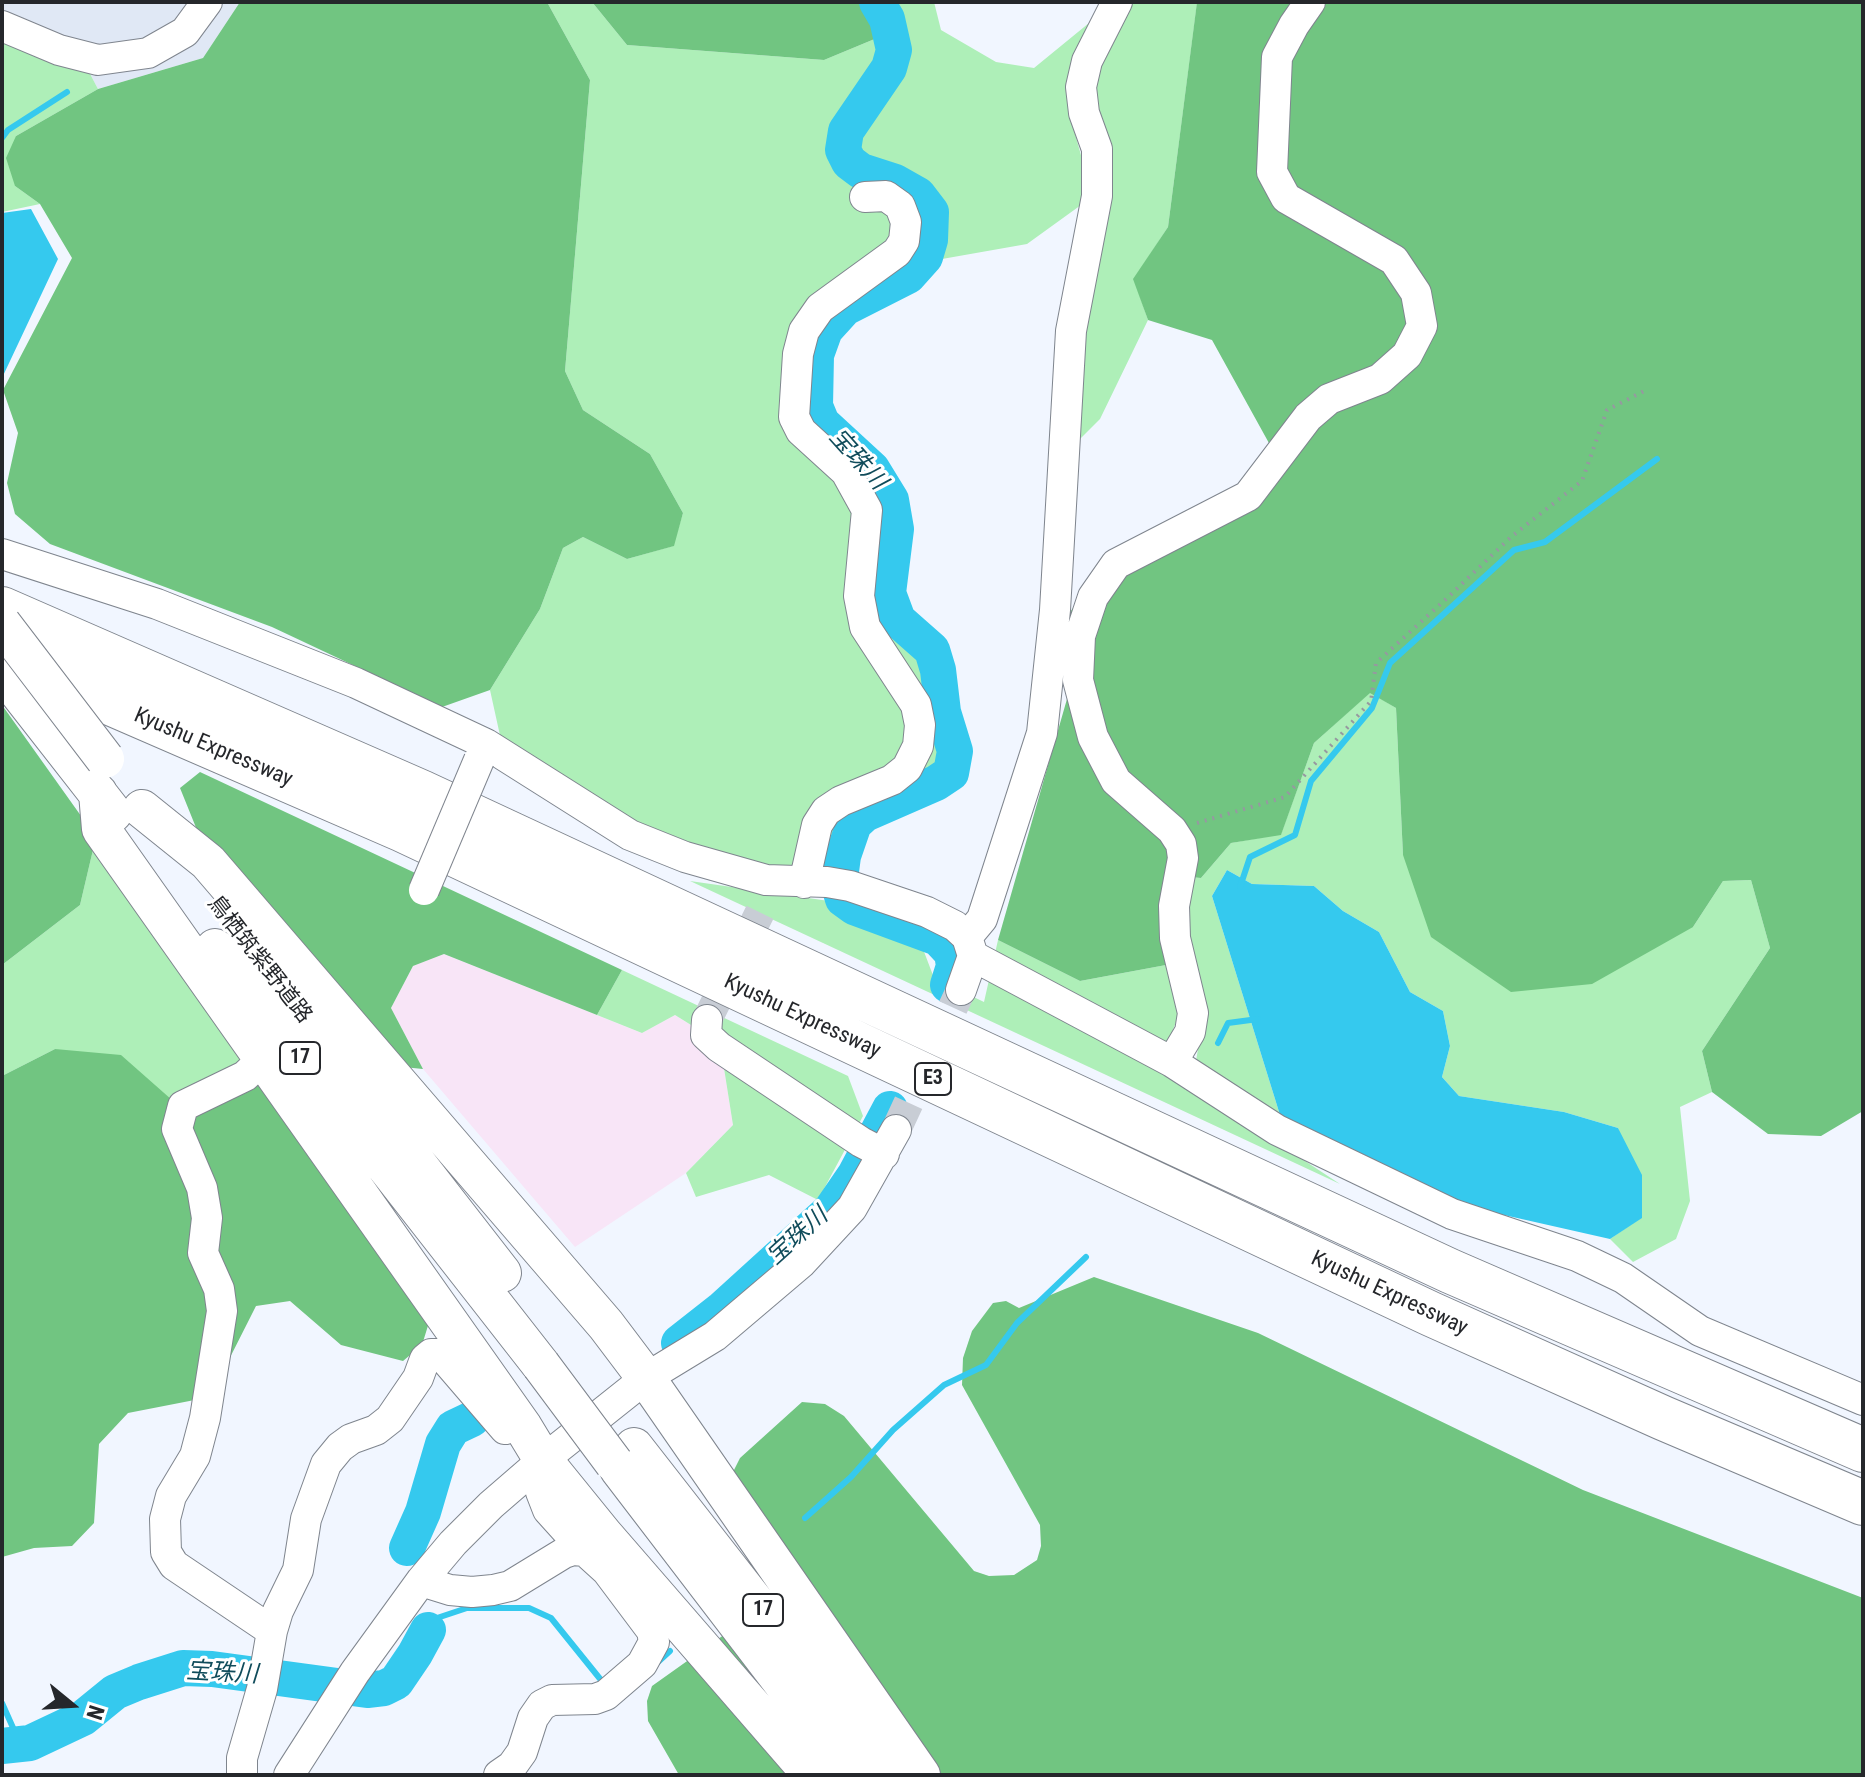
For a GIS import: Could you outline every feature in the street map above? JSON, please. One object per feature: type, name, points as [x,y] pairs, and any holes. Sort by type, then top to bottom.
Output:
[{"type":"highway","name":"Kyushu Expressway","points":[[2,609],[423,793],[1450,1271],[1863,1450]]},
{"type":"highway","name":"Kyushu Expressway","points":[[2,656],[403,830],[1431,1314],[1863,1503]]},
{"type":"main road","name":"鳥栖筑紫野道路","points":[[2,624],[259,1005],[551,1358]]},
{"type":"main road","name":"鳥栖筑紫野道路","points":[[2,671],[64,749],[142,809],[624,1455]]},
{"type":"main road","points":[[102,776],[101,829],[514,1414],[543,1460],[603,1534],[812,1775]]},
{"type":"main road","points":[[142,809],[208,862],[606,1325],[921,1775]]},
{"type":"main road","name":"17","points":[[624,1455],[853,1775]]},
{"type":"main road","name":"17","points":[[624,1455],[890,1775]]},
{"type":"street","points":[[2,26],[59,50],[98,60],[148,53],[185,32],[207,2]]},
{"type":"street","points":[[961,990],[970,947],[982,919],[1042,733],[1055,610],[1071,331],[1097,196],[1097,149],[1084,113],[1081,87],[1087,61],[1117,2]]},
{"type":"street","points":[[1172,1062],[1190,1032],[1193,1013],[1175,938],[1174,906],[1183,858],[1181,844],[1172,830],[1116,781],[1093,737],[1078,680],[1080,636],[1093,597],[1116,564],[1248,496],[1308,417],[1329,399],[1380,379],[1407,355],[1422,326],[1416,293],[1394,260],[1286,198],[1272,172],[1277,57],[1310,2]]},
{"type":"street","points":[[827,884],[817,825],[826,811],[841,801],[892,780],[907,768],[918,746],[920,725],[916,705],[865,627],[859,596],[867,510],[846,472],[801,431],[794,417],[798,354],[804,331],[820,308],[897,252],[904,241],[906,222],[900,206],[886,196],[865,197]]},
{"type":"street","points":[[2,554],[157,604],[356,683],[630,835],[764,893],[827,884],[927,912],[955,926],[970,947],[1172,1062],[1277,1130],[1452,1214],[1577,1256],[1623,1278],[1700,1331],[1863,1400]]},
{"type":"street","points":[[424,890],[482,752]]},
{"type":"street","points":[[289,1775],[355,1672],[421,1581],[491,1505],[646,1378],[715,1336],[801,1263],[852,1208],[880,1144],[719,1047],[706,1035],[707,1020]]},
{"type":"street","points":[[263,1059],[245,1076],[183,1106],[177,1129],[202,1188],[207,1218],[203,1253],[219,1289],[222,1311],[205,1418],[195,1456],[171,1496],[165,1519],[166,1552],[174,1565],[272,1631]]},
{"type":"street","points":[[242,1775],[242,1758],[264,1677],[272,1631],[298,1570],[306,1519],[326,1464],[340,1447],[351,1439],[376,1430],[390,1419],[418,1378],[425,1359],[431,1354],[438,1354],[522,1449],[543,1460]]},
{"type":"street","points":[[499,1775],[512,1766],[522,1752],[533,1718],[542,1705],[552,1700],[595,1699],[611,1691],[642,1664],[654,1642],[652,1631],[607,1571],[548,1510],[541,1492],[543,1460]]},
{"type":"street","points":[[421,1581],[450,1590],[493,1590],[510,1586],[564,1553],[585,1551]]},
{"type":"path","points":[[1172,830],[1285,797],[1371,701],[1376,663],[1511,537],[1582,481],[1607,410],[1646,390]]},
{"type":"shaded area","points":[[2,2],[240,2],[203,58],[98,89],[88,70],[2,34]]},
{"type":"shaded area","points":[[444,954],[642,1033],[675,1015],[720,1043],[733,1125],[686,1173],[575,1247],[423,1069],[391,1008],[413,966]]},
{"type":"green space","points":[[240,2],[547,2],[590,80],[565,371],[583,410],[650,454],[683,513],[674,546],[627,559],[583,537],[563,548],[540,609],[490,690],[442,707],[272,627],[50,544],[15,514],[7,483],[18,433],[3,390],[72,258],[40,204],[15,186],[6,158],[16,136],[98,89],[203,58]]},
{"type":"green space","points":[[547,2],[592,2],[627,45],[824,60],[877,38],[883,63],[835,131],[834,152],[852,177],[896,192],[920,224],[916,252],[903,272],[837,305],[814,334],[809,406],[818,427],[876,488],[885,526],[878,596],[892,623],[926,662],[929,716],[942,746],[932,774],[851,814],[832,867],[777,868],[666,839],[501,740],[490,690],[540,609],[563,548],[583,537],[627,559],[673,546],[683,513],[650,454],[583,410],[565,371],[590,80]]},
{"type":"green space","points":[[592,2],[867,2],[872,10],[877,38],[824,60],[627,45]]},
{"type":"green space","points":[[886,2],[934,2],[941,30],[996,62],[1034,68],[1089,23],[1070,116],[1086,173],[1081,205],[1027,244],[942,259],[945,201],[904,171],[865,158],[856,133],[900,64],[896,22]]},
{"type":"green space","points":[[1125,2],[1197,3],[1168,227],[1134,279],[1148,320],[1100,419],[1070,449],[1096,109],[1096,66]]},
{"type":"green space","points":[[1197,2],[1863,2],[1863,1111],[1821,1136],[1768,1134],[1712,1092],[1702,1051],[1770,948],[1751,880],[1723,881],[1693,927],[1592,984],[1511,992],[1431,937],[1403,855],[1396,708],[1370,693],[1314,743],[1281,835],[1231,843],[1201,878],[1167,875],[1166,965],[1080,981],[998,940],[1071,685],[1068,615],[1111,555],[1234,500],[1275,454],[1212,340],[1148,320],[1133,279],[1168,227]]},
{"type":"green space","points":[[2,34],[88,70],[98,89],[16,136],[15,186],[40,204],[2,212]]},
{"type":"green space","points":[[1370,692],[1396,708],[1403,855],[1693,927],[1723,881],[1751,880],[1770,948],[1702,1051],[1712,1092],[1680,1107],[1690,1201],[1676,1239],[1633,1262],[1610,1239],[1642,1217],[1618,1128],[1564,1112],[1459,1096],[1442,1077],[1450,1046],[1443,1011],[1410,992],[1379,932],[1343,911],[1314,886],[1252,884],[1227,870],[1212,896],[1280,1115],[1196,1061],[1204,1013],[1167,875],[1201,878],[1231,843],[1281,834],[1314,743]]},
{"type":"green space","points":[[2,705],[96,837],[80,905],[2,965]]},
{"type":"green space","points":[[200,772],[622,970],[597,1015],[444,954],[413,966],[391,1008],[423,1069],[403,1067],[197,830],[180,788]]},
{"type":"green space","points":[[96,837],[259,1082],[189,1115],[55,1049],[2,1076],[2,965],[80,905]]},
{"type":"green space","points":[[690,881],[829,901],[923,949],[934,978],[984,1002],[998,940],[1080,981],[1166,965],[1180,1012],[1159,1065],[1340,1184]]},
{"type":"green space","points":[[622,970],[848,1076],[863,1116],[818,1200],[769,1175],[696,1197],[686,1173],[733,1125],[720,1043],[675,1015],[642,1033],[597,1015]]},
{"type":"green space","points":[[55,1049],[121,1055],[189,1115],[259,1082],[431,1316],[422,1345],[403,1361],[341,1345],[290,1301],[256,1306],[210,1397],[128,1413],[99,1444],[94,1523],[72,1546],[34,1548],[2,1557],[2,1076]]},
{"type":"green space","points":[[1094,1277],[1258,1333],[1583,1490],[1863,1598],[1863,1775],[679,1775],[648,1721],[647,1701],[652,1686],[766,1605],[772,1590],[727,1484],[740,1458],[802,1402],[825,1404],[844,1416],[974,1571],[989,1576],[1014,1575],[1037,1560],[1041,1546],[1040,1525],[962,1385],[963,1358],[972,1331],[993,1303],[1006,1301],[1019,1308]]},
{"type":"water","points":[[31,209],[58,259],[2,378],[2,213]]},
{"type":"water","points":[[1227,870],[1252,884],[1314,886],[1343,911],[1379,932],[1410,992],[1443,1011],[1450,1046],[1442,1077],[1459,1096],[1564,1112],[1618,1128],[1642,1175],[1642,1218],[1610,1239],[1473,1208],[1280,1115],[1212,896]]},
{"type":"waterway","name":"宝珠川","points":[[877,2],[887,19],[894,50],[889,68],[846,131],[843,150],[849,162],[861,171],[895,182],[918,195],[931,212],[930,240],[925,257],[908,276],[845,308],[825,330],[816,355],[815,406],[822,423],[872,469],[891,500],[896,529],[888,593],[898,620],[932,650],[938,670],[943,712],[955,751],[951,773],[936,783],[865,814],[854,824],[843,856],[839,886],[843,899],[854,907],[938,938],[952,953],[954,966],[948,985]]},
{"type":"waterway","points":[[2,138],[8,130],[67,92]]},
{"type":"waterway","points":[[1240,887],[1250,857],[1295,835],[1311,781],[1372,708],[1390,663],[1514,550],[1545,542],[1657,459]]},
{"type":"waterway","points":[[1218,1043],[1228,1023],[1258,1019]]},
{"type":"waterway","name":"宝珠川","points":[[679,1343],[721,1310],[831,1210],[855,1175],[890,1109]]},
{"type":"waterway","points":[[805,1518],[851,1477],[893,1430],[944,1385],[986,1365],[1017,1323],[1086,1257]]},
{"type":"waterway","name":"宝珠川","points":[[407,1548],[423,1512],[443,1444],[453,1428],[472,1419]]},
{"type":"waterway","points":[[428,1630],[437,1618],[467,1608],[529,1608],[551,1618],[605,1685]]},
{"type":"waterway","name":"宝珠川","points":[[2,1746],[30,1743],[83,1718],[115,1692],[183,1668],[212,1669],[367,1690],[384,1688],[396,1682],[428,1630]]},
{"type":"waterway","points":[[658,1662],[670,1651]]},
{"type":"waterway","points":[[2,1703],[14,1730],[2,1745]]},
{"type":"tunnel","points":[[707,1020],[763,906]]},
{"type":"tunnel","points":[[896,1130],[961,990]]}]
